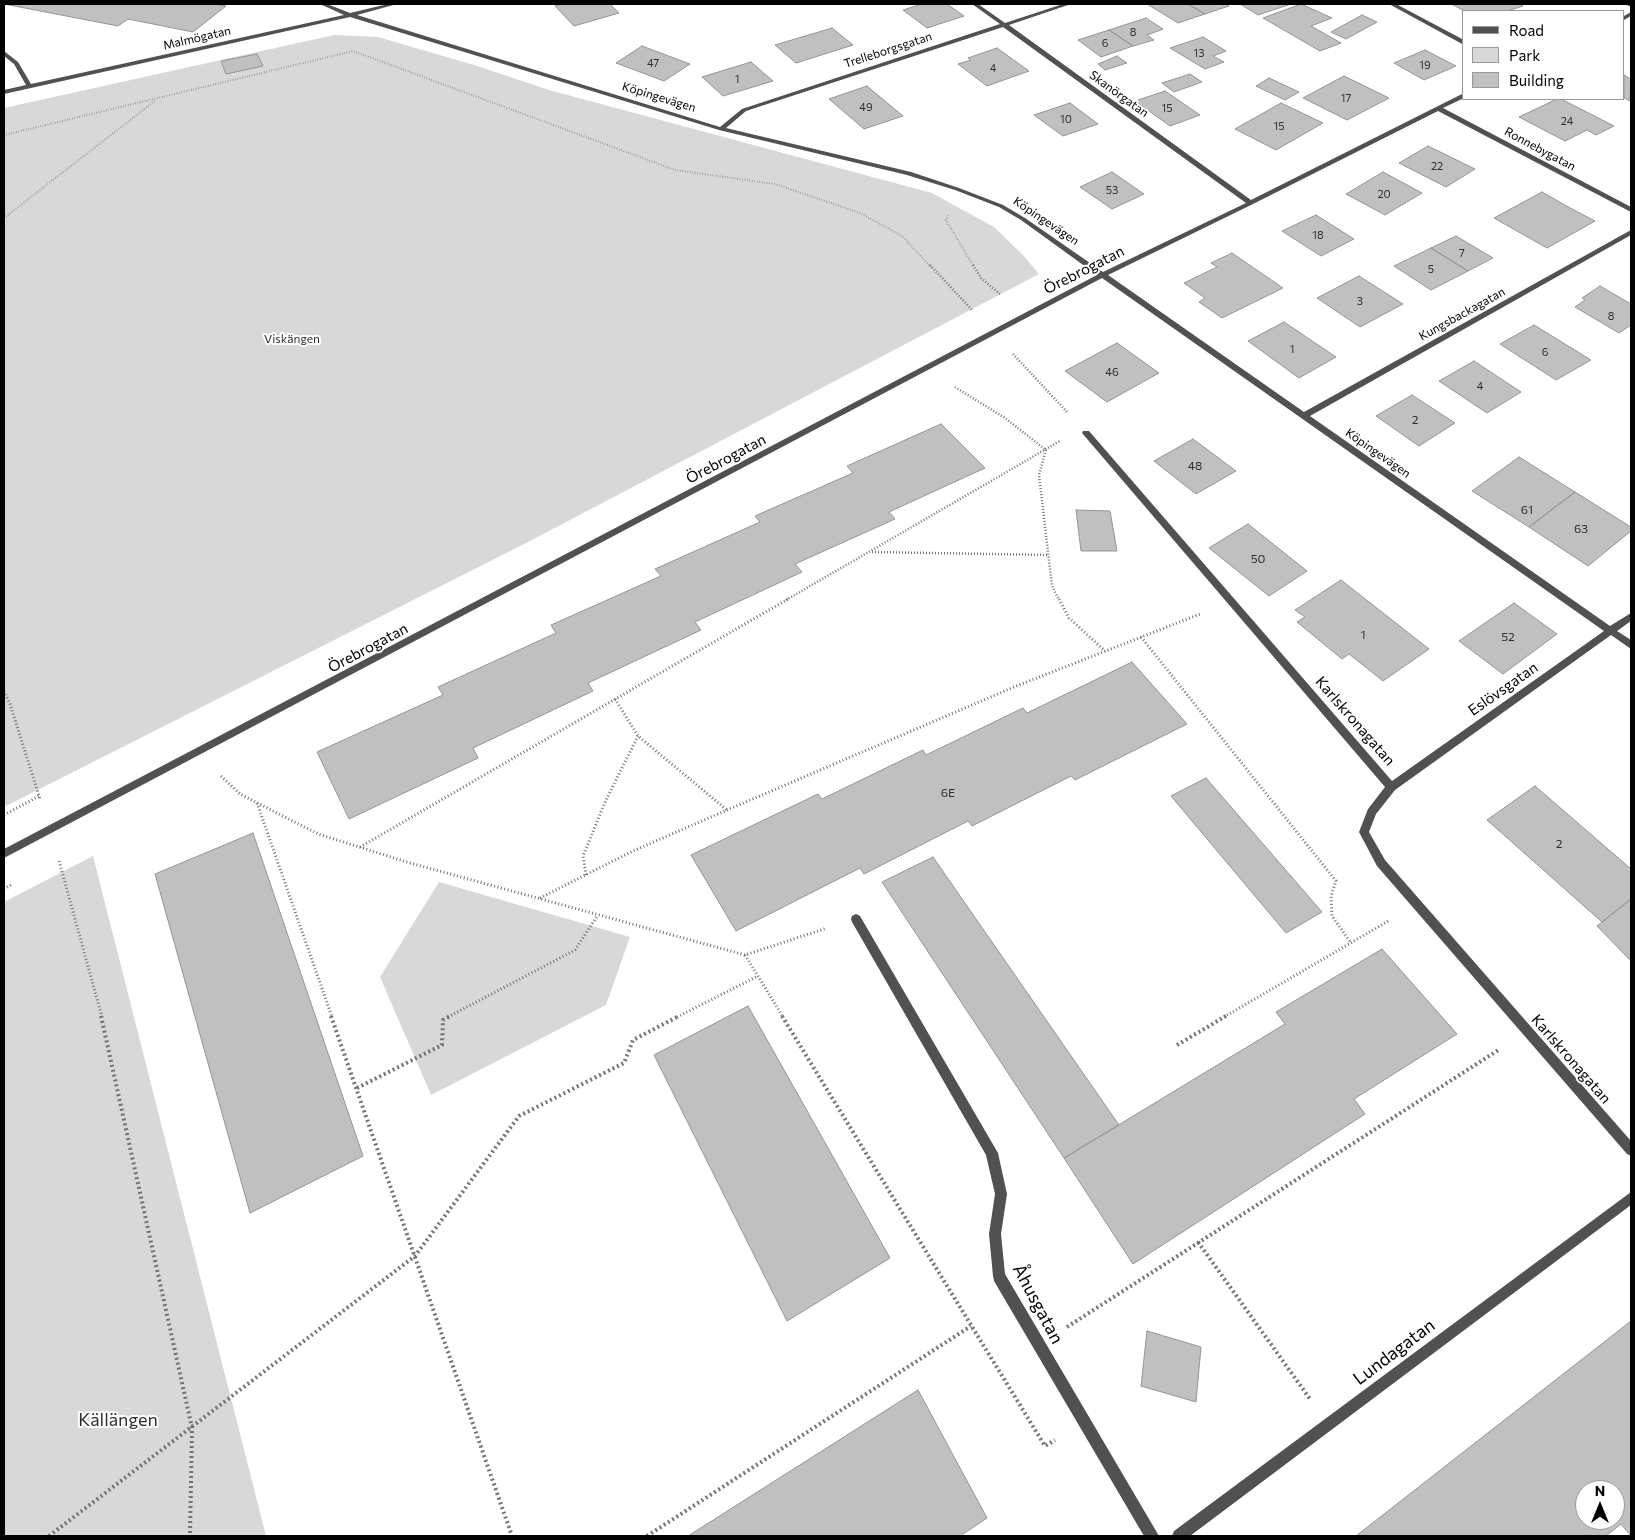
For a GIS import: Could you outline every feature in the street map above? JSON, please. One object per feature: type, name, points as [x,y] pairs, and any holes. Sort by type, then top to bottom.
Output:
[{"type":"street","name":"Köpingevägen","points":[[323,4],[350,16],[721,129],[909,173],[1001,206],[1023,218],[1631,645]]},
{"type":"street","name":"Malmögatan","points":[[4,92],[350,16],[394,4]]},
{"type":"street","name":"Skanörgatan","points":[[974,4],[1251,203]]},
{"type":"street","name":"Trelleborgsgatan","points":[[721,129],[744,110],[1002,24],[1068,4]]},
{"type":"street","points":[[1392,4],[1462,42]]},
{"type":"street","points":[[4,53],[16,63],[30,87]]},
{"type":"street","name":"Örebrogatan","points":[[4,854],[1102,275],[1251,203],[1462,96]]},
{"type":"street","name":"Ronnebygatan","points":[[1437,108],[1631,210]]},
{"type":"street","name":"Kungsbackagatan","points":[[1304,416],[1631,232]]},
{"type":"street","name":"Karlskronagatan","points":[[1084,431],[1391,787],[1372,812],[1364,832],[1381,863],[1631,1150]]},
{"type":"street","name":"Eslövsgatan","points":[[1391,787],[1631,616]]},
{"type":"street","name":"Åhusgatan","points":[[856,919],[992,1153],[1001,1194],[995,1234],[999,1276],[1152,1536]]},
{"type":"street","name":"Lundagatan","points":[[1179,1536],[1631,1198]]},
{"type":"path","points":[[4,135],[57,120],[158,98],[352,51],[675,170],[775,184],[860,213],[902,236],[1084,431],[1046,450],[360,847]]},
{"type":"path","points":[[4,218],[158,98]]},
{"type":"path","points":[[957,189],[946,220],[981,278],[1024,316]]},
{"type":"path","points":[[952,384],[1005,418],[1046,450]]},
{"type":"path","points":[[1046,450],[1039,475],[1052,586],[1069,618],[1105,651]]},
{"type":"path","points":[[870,552],[1048,556]]},
{"type":"path","points":[[540,898],[633,851],[1014,687],[1232,602]]},
{"type":"path","points":[[1141,637],[1336,881],[1331,896],[1332,916],[1351,943]]},
{"type":"path","points":[[4,691],[10,704],[50,831],[97,996],[192,1428],[190,1536]]},
{"type":"path","points":[[615,699],[638,736],[727,810]]},
{"type":"path","points":[[586,875],[583,856],[606,800],[638,736]]},
{"type":"path","points":[[220,776],[240,794],[318,834],[410,863],[745,955],[856,919]]},
{"type":"path","points":[[4,815],[39,796]]},
{"type":"path","points":[[257,803],[512,1536]]},
{"type":"path","points":[[1177,1045],[1417,904]]},
{"type":"path","points":[[356,1088],[442,1045],[442,1020],[575,950],[598,915]]},
{"type":"path","points":[[745,955],[1045,1446],[1086,1424]]},
{"type":"path","points":[[49,1536],[415,1256],[519,1116],[624,1063],[633,1040],[758,976]]},
{"type":"path","points":[[1039,1345],[1528,1031]]},
{"type":"path","points":[[1198,1242],[1328,1425]]},
{"type":"path","points":[[647,1536],[971,1326]]},
{"type":"green space","name":"Viskängen","points":[[334,35],[378,37],[474,65],[549,90],[932,193],[994,227],[1023,255],[1039,274],[528,542],[4,807],[4,108]]},
{"type":"green space","name":"Källängen","points":[[93,856],[266,1536],[4,1536],[4,902]]},
{"type":"green space","points":[[439,882],[630,937],[606,1005],[431,1095],[380,977]]},
{"type":"building","points":[[4,4],[213,4],[226,6],[193,32],[128,19],[118,26]]},
{"type":"building","points":[[563,4],[610,4],[619,13],[574,26],[555,6]]},
{"type":"building","points":[[918,4],[947,4],[964,16],[927,28],[903,10]]},
{"type":"building","points":[[1147,4],[1188,4],[1205,14],[1178,23]]},
{"type":"building","points":[[1188,4],[1225,4],[1229,6],[1205,14]]},
{"type":"building","points":[[1240,4],[1291,4],[1258,15]]},
{"type":"building","points":[[1301,4],[1332,18],[1311,26],[1341,43],[1320,51],[1263,18]]},
{"type":"building","points":[[1451,4],[1520,4],[1523,6],[1510,10],[1463,10]]},
{"type":"building","points":[[1362,15],[1377,22],[1346,39],[1331,32]]},
{"type":"building","points":[[1146,18],[1163,29],[1147,35],[1154,40],[1133,46],[1109,30]]},
{"type":"building","points":[[832,28],[853,45],[796,63],[775,45]]},
{"type":"building","points":[[1109,30],[1133,46],[1101,57],[1078,40]]},
{"type":"building","points":[[1203,37],[1226,51],[1213,56],[1224,62],[1205,69],[1170,48]]},
{"type":"building","points":[[642,46],[690,64],[664,81],[616,63]]},
{"type":"building","points":[[997,48],[1029,71],[987,86],[958,64],[971,60],[968,58]]},
{"type":"building","points":[[1425,50],[1456,66],[1424,80],[1394,63]]},
{"type":"building","points":[[257,54],[263,66],[226,74],[221,61]]},
{"type":"building","points":[[1117,56],[1127,63],[1105,70],[1098,64]]},
{"type":"building","points":[[751,62],[773,81],[723,96],[702,77]]},
{"type":"building","points":[[1190,74],[1202,82],[1174,92],[1162,83]]},
{"type":"building","points":[[1344,76],[1389,98],[1347,120],[1303,98]]},
{"type":"building","points":[[1625,76],[1631,79],[1630,101],[1625,98]]},
{"type":"building","points":[[1269,78],[1299,92],[1285,100],[1256,86]]},
{"type":"building","points":[[867,86],[903,116],[864,129],[829,99]]},
{"type":"building","points":[[1165,91],[1200,115],[1170,126],[1135,101]]},
{"type":"building","points":[[1555,100],[1563,100],[1614,126],[1596,135],[1587,130],[1565,141],[1519,117]]},
{"type":"building","points":[[1070,103],[1098,124],[1063,136],[1034,115]]},
{"type":"building","points":[[1281,103],[1323,123],[1276,150],[1235,129]]},
{"type":"building","points":[[1428,146],[1475,169],[1446,187],[1399,163]]},
{"type":"building","points":[[1112,172],[1144,194],[1112,209],[1080,187]]},
{"type":"building","points":[[1383,172],[1422,193],[1385,215],[1346,194]]},
{"type":"building","points":[[1542,192],[1595,221],[1547,248],[1494,218]]},
{"type":"building","points":[[1316,215],[1354,239],[1321,256],[1282,231]]},
{"type":"building","points":[[1456,236],[1493,258],[1468,271],[1431,248]]},
{"type":"building","points":[[1431,248],[1468,271],[1431,290],[1394,266]]},
{"type":"building","points":[[1232,253],[1283,288],[1222,318],[1199,302],[1205,298],[1184,283],[1217,267],[1211,263]]},
{"type":"building","points":[[1359,276],[1403,304],[1360,327],[1317,298]]},
{"type":"building","points":[[1600,286],[1631,304],[1631,325],[1619,333],[1575,307],[1585,300],[1582,298]]},
{"type":"building","points":[[1284,322],[1336,357],[1299,378],[1248,341]]},
{"type":"building","points":[[1534,325],[1591,360],[1556,380],[1500,344]]},
{"type":"building","points":[[1117,343],[1159,373],[1107,402],[1065,371]]},
{"type":"building","points":[[1474,361],[1521,392],[1487,413],[1439,381]]},
{"type":"building","points":[[1412,395],[1455,423],[1419,446],[1376,416]]},
{"type":"building","points":[[941,424],[985,468],[889,512],[895,519],[795,564],[802,572],[695,622],[701,630],[588,683],[593,691],[473,748],[478,758],[349,819],[317,752],[443,695],[438,687],[556,633],[551,625],[661,576],[655,569],[760,522],[755,516],[853,473],[847,466]]},
{"type":"building","points":[[1193,439],[1236,471],[1196,494],[1154,461]]},
{"type":"building","points":[[1519,457],[1575,492],[1529,527],[1472,491]]},
{"type":"building","points":[[1575,492],[1631,527],[1631,531],[1588,566],[1529,527]]},
{"type":"building","points":[[1076,510],[1110,511],[1117,551],[1081,551]]},
{"type":"building","points":[[1248,524],[1307,571],[1269,596],[1209,548]]},
{"type":"building","points":[[1341,580],[1429,649],[1383,681],[1349,654],[1342,659],[1297,622],[1305,617],[1295,610]]},
{"type":"building","points":[[1514,603],[1557,634],[1503,674],[1459,641]]},
{"type":"building","points":[[1132,662],[1187,724],[1075,780],[1071,776],[972,826],[968,821],[864,874],[860,868],[736,931],[691,855],[818,794],[822,799],[923,750],[926,755],[1023,708],[1027,713]]},
{"type":"building","points":[[1206,778],[1322,912],[1286,933],[1171,796]]},
{"type":"building","points":[[1535,786],[1631,869],[1631,899],[1602,922],[1487,820]]},
{"type":"building","points":[[253,833],[363,1156],[250,1213],[155,874]]},
{"type":"building","points":[[933,857],[1119,1125],[1064,1158],[882,882]]},
{"type":"building","points":[[1631,899],[1631,961],[1597,926]]},
{"type":"building","points":[[1382,949],[1457,1034],[1354,1099],[1365,1114],[1133,1264],[1064,1158],[1285,1024],[1276,1012]]},
{"type":"building","points":[[748,1006],[890,1258],[787,1321],[654,1055]]},
{"type":"building","points":[[1631,1321],[1631,1536],[1625,1529],[1625,1480],[1575,1480],[1575,1530],[1614,1530],[1606,1536],[1356,1536]]},
{"type":"building","points":[[1147,1331],[1201,1347],[1196,1402],[1141,1386]]},
{"type":"building","points":[[918,1390],[987,1518],[960,1536],[688,1536]]}]
